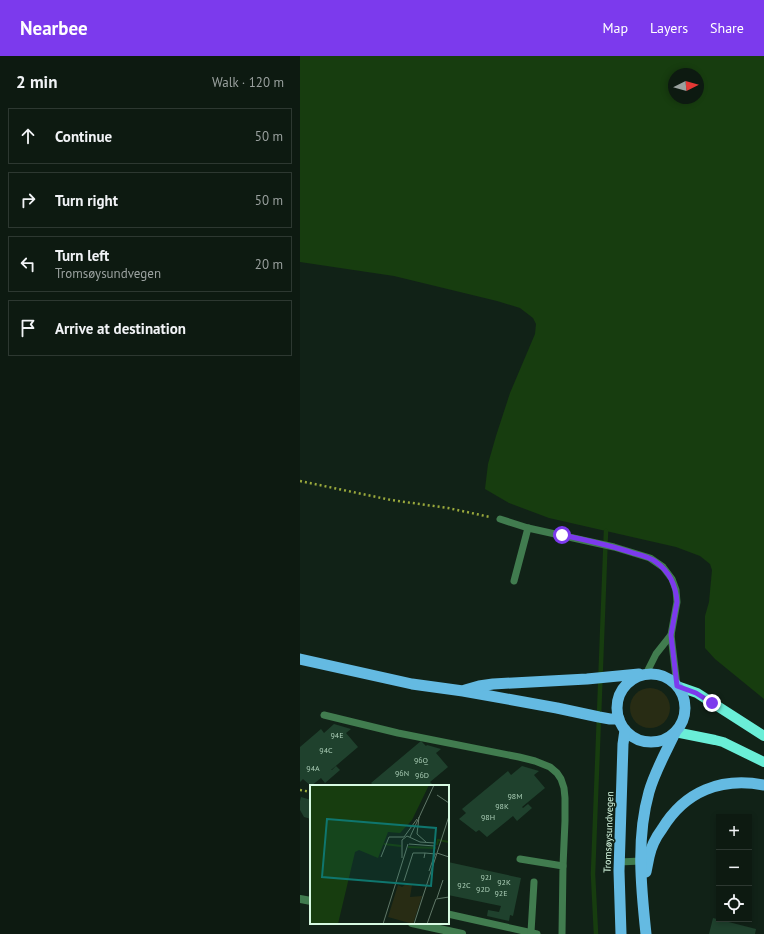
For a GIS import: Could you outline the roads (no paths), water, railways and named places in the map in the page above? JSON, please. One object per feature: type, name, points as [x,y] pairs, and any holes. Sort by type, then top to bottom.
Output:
[{"type":"highway","points":[[300,658],[412,684],[463,690],[599,717],[619,719]]},
{"type":"highway","points":[[463,690],[493,684],[637,674],[655,674],[663,676],[677,686],[683,697],[685,709],[682,722],[675,732],[657,770],[649,791],[643,823],[641,861],[646,934]]},
{"type":"highway","points":[[646,674],[630,681],[622,690],[617,711],[619,719],[625,730],[639,740],[652,742],[664,739],[675,732]]},
{"type":"highway","name":"Tromsøysundvegen","points":[[621,934],[619,862],[623,744],[625,730]]},
{"type":"highway","points":[[643,896],[648,862],[654,844],[665,824],[679,806],[704,790],[715,786],[739,782],[764,785]]},
{"type":"main road","points":[[677,686],[696,693],[764,736]]},
{"type":"main road","points":[[675,732],[723,742],[764,762]]},
{"type":"street","points":[[300,899],[310,901]]},
{"type":"street","points":[[417,924],[462,934]]},
{"type":"lane","points":[[500,519],[528,528],[614,547],[650,558],[666,571],[672,579],[676,590],[677,602],[671,635],[677,686]]},
{"type":"lane","points":[[514,581],[528,528]]},
{"type":"lane","points":[[646,674],[656,654],[671,635]]},
{"type":"lane","points":[[324,715],[398,733],[519,757],[550,767],[557,773],[564,788],[565,821],[562,934]]},
{"type":"lane","points":[[520,859],[563,866]]},
{"type":"lane","points":[[619,862],[641,861]]},
{"type":"lane","points":[[449,914],[534,933],[534,882]]},
{"type":"waterway","points":[[596,934],[593,874],[606,531]]}]
